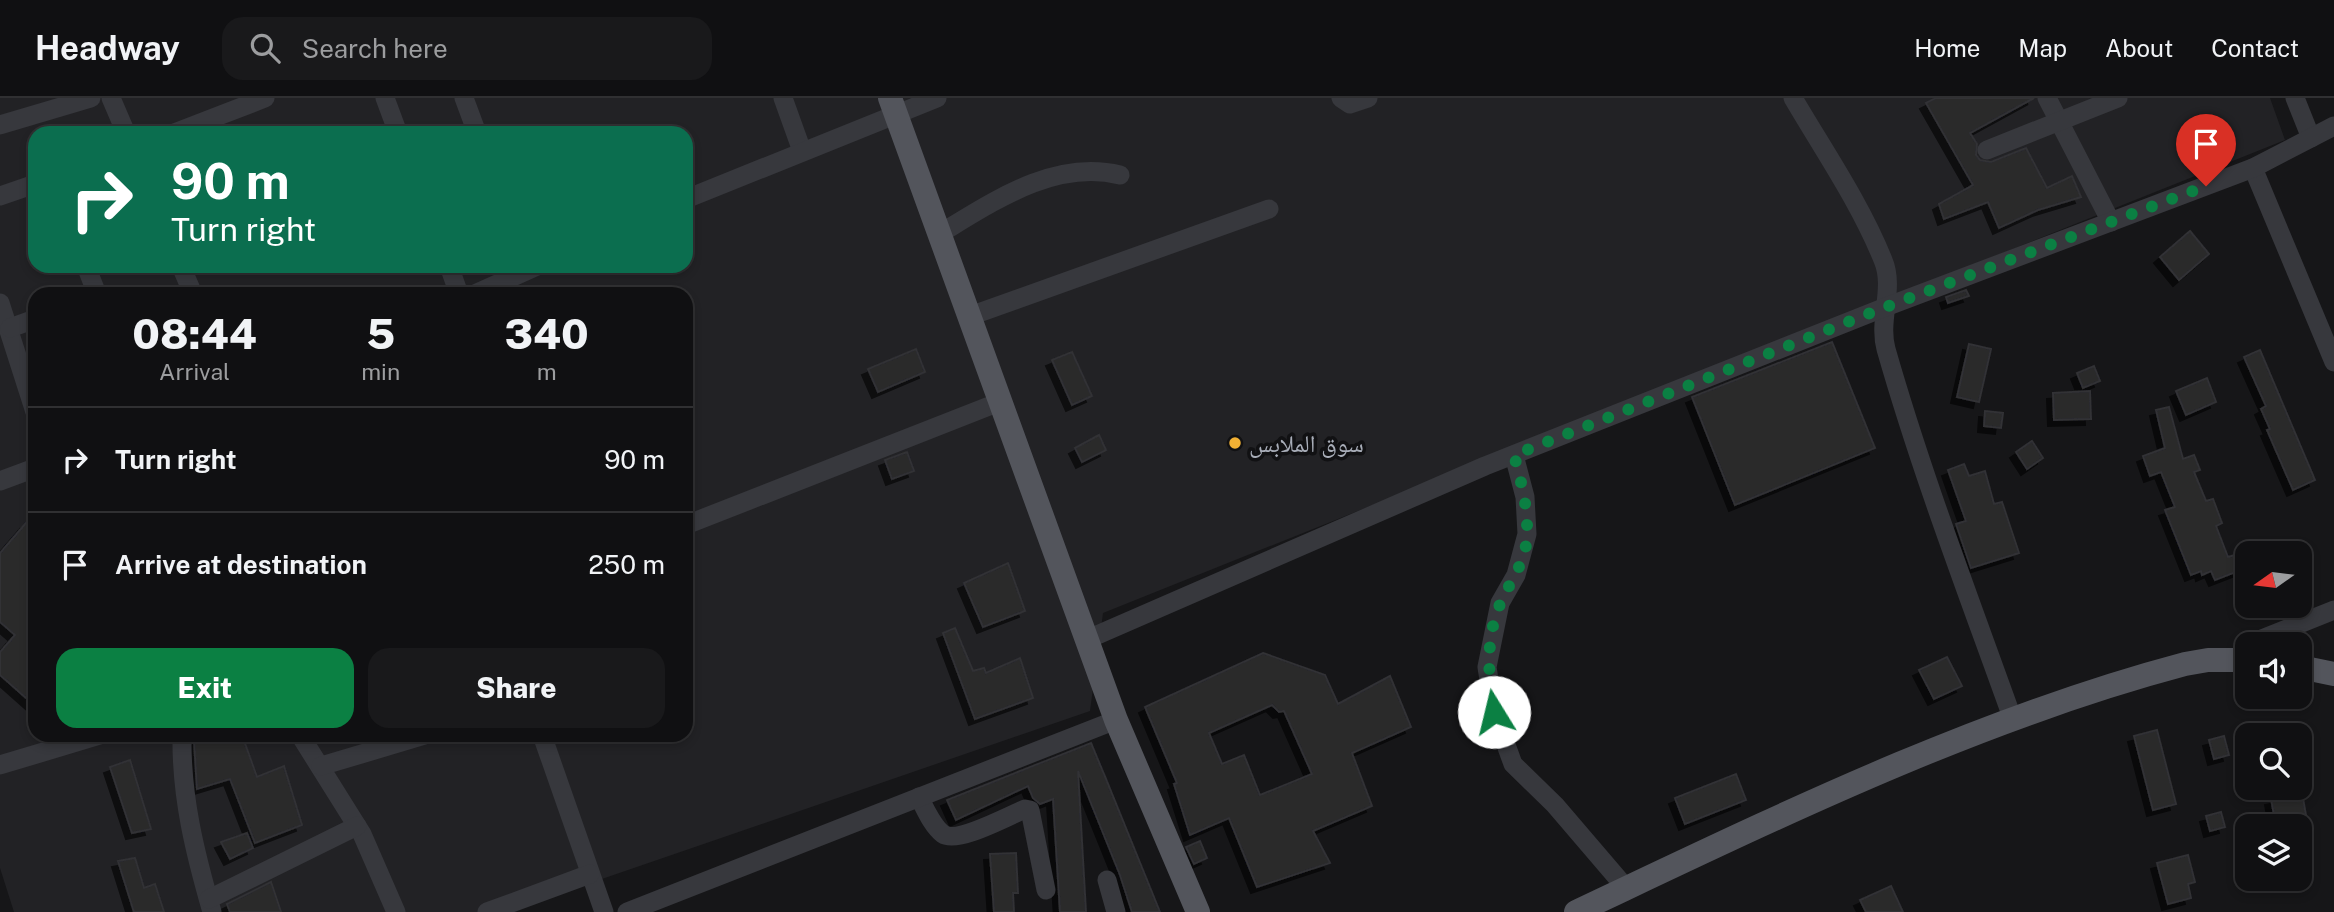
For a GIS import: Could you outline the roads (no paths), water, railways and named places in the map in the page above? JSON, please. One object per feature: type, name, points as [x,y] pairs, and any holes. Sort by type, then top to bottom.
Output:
[{"type":"main road","points":[[893,106],[1116,720],[1198,912]]},
{"type":"main road","points":[[1576,912],[1826,796],[2013,720],[2158,671],[2208,660],[2235,660]]},
{"type":"main road","points":[[2312,669],[2334,674]]},
{"type":"street","points":[[111,98],[123,126]]},
{"type":"street","points":[[192,126],[265,98]]},
{"type":"street","points":[[385,98],[395,126]]},
{"type":"street","points":[[783,98],[802,151]]},
{"type":"street","points":[[693,196],[802,151],[893,106],[937,98]]},
{"type":"street","points":[[1341,98],[1350,104],[1368,98]]},
{"type":"street","points":[[1793,98],[1859,211],[1885,263],[1887,282],[1881,327],[1885,346],[1916,446],[2013,720]]},
{"type":"street","points":[[2048,98],[2111,222]]},
{"type":"street","points":[[1987,150],[2118,98]]},
{"type":"street","points":[[2295,98],[2311,138]]},
{"type":"street","points":[[466,99],[475,126]]},
{"type":"street","points":[[0,125],[80,100]]},
{"type":"street","points":[[1088,639],[1514,455],[1883,308],[2253,168],[2334,127]]},
{"type":"street","points":[[2253,168],[2334,362]]},
{"type":"street","points":[[941,233],[1025,186],[1087,171],[1120,175]]},
{"type":"street","points":[[0,196],[28,186]]},
{"type":"street","points":[[970,316],[1269,209]]},
{"type":"street","points":[[490,287],[519,273]]},
{"type":"street","points":[[0,303],[28,388]]},
{"type":"street","points":[[10,328],[28,322]]},
{"type":"street","points":[[693,522],[1002,401]]},
{"type":"street","points":[[1514,455],[1525,496],[1527,534],[1525,550],[1500,603],[1487,667],[1494,712],[1513,764],[1555,805],[1626,888]]},
{"type":"street","points":[[0,481],[28,471]]},
{"type":"street","points":[[2278,632],[2334,610]]},
{"type":"street","points":[[2208,660],[2235,649]]},
{"type":"street","points":[[627,912],[1116,720]]},
{"type":"street","points":[[0,765],[77,742]]},
{"type":"street","points":[[182,742],[183,788],[191,836],[210,906],[357,826]]},
{"type":"street","points":[[305,742],[357,826],[396,912]]},
{"type":"street","points":[[321,766],[402,742]]},
{"type":"street","points":[[544,742],[604,912]]},
{"type":"street","points":[[919,797],[939,832],[948,837],[960,836],[1025,809],[1030,810],[1046,890]]},
{"type":"street","points":[[487,912],[590,874]]},
{"type":"street","points":[[1107,880],[1116,912]]},
{"type":"place","name":"سوق الملابس","points":[[1235,443]]}]
